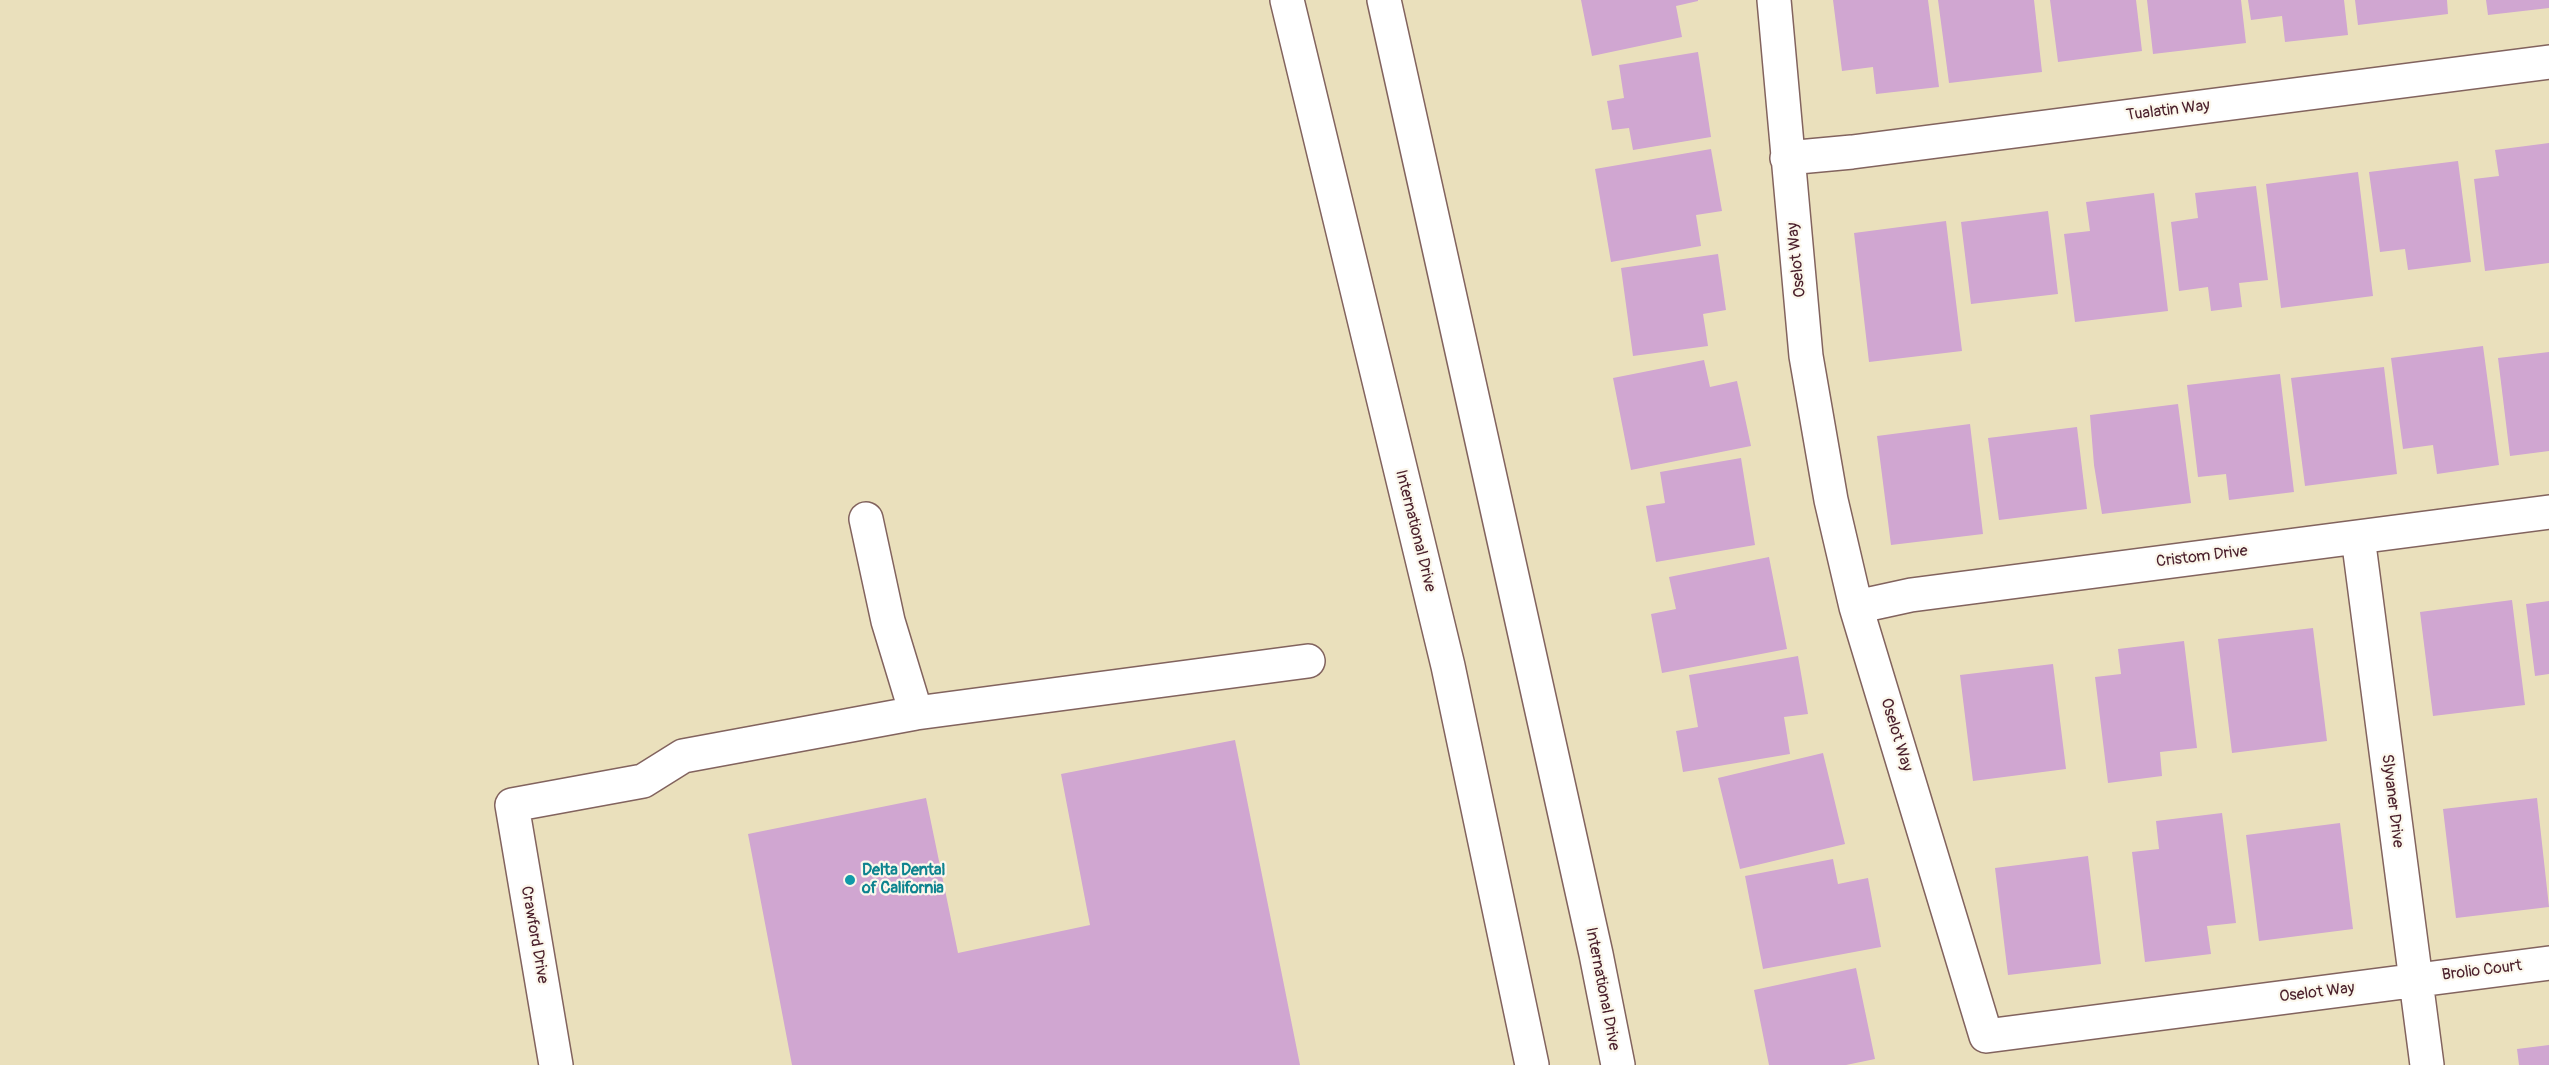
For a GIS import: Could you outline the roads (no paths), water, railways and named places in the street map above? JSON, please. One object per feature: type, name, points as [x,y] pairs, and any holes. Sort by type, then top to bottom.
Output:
[{"type":"street","name":"International Drive","points":[[1287,0],[1298,54],[1448,666],[1532,1065]]},
{"type":"street","name":"International Drive","points":[[1384,0],[1596,954],[1618,1065]]},
{"type":"street","name":"Oselot Way","points":[[1774,0],[1806,356],[1831,500],[1856,607],[1986,1036],[2416,980]]},
{"type":"street","name":"Tualatin Way","points":[[1787,158],[1852,152],[2549,62]]},
{"type":"street","name":"Cristom Drive","points":[[1856,607],[1922,593],[2549,512]]},
{"type":"street","points":[[866,519],[888,621],[916,713],[1308,660]]},
{"type":"street","name":"Slyvaner Drive","points":[[2358,537],[2427,1065]]},
{"type":"street","name":"Crawford Drive","points":[[556,1065],[512,805],[643,781],[683,756],[916,713]]},
{"type":"street","name":"Brolio Court","points":[[2416,980],[2549,963]]},
{"type":"place","name":"Delta Dental of California","points":[[850,880]]}]
